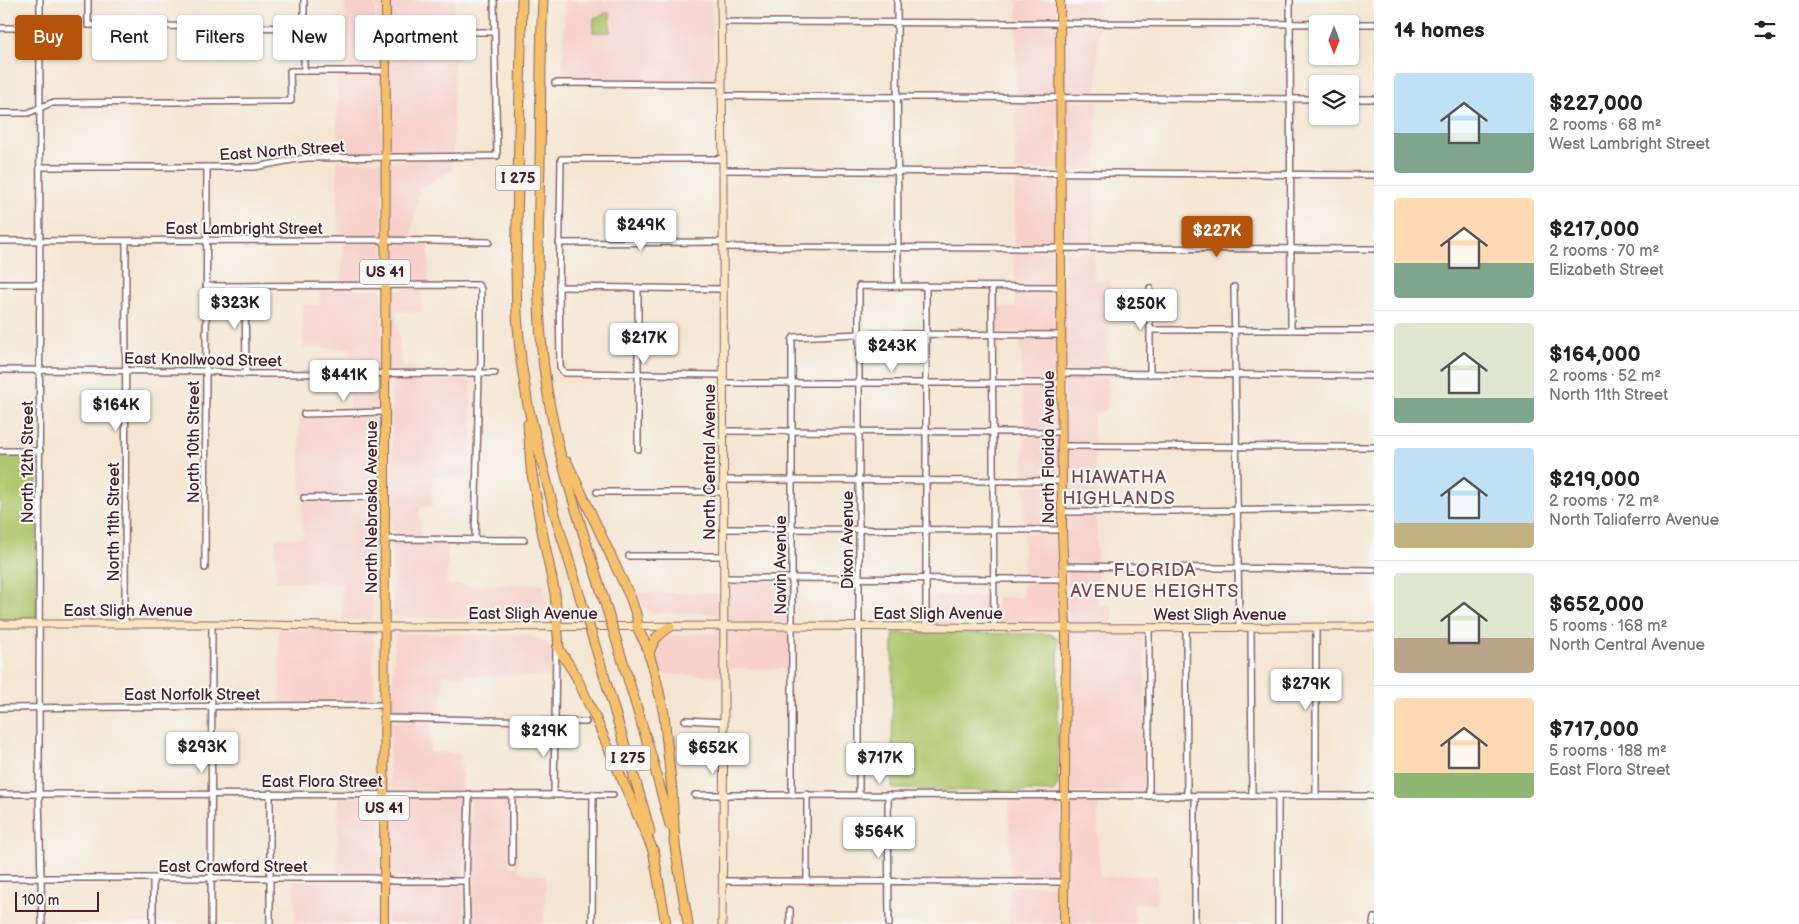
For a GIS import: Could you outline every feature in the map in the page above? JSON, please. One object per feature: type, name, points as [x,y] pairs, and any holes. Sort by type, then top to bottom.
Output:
[{"type":"highway","name":"I 275","points":[[522,0],[516,278],[519,338],[528,406],[554,511],[643,806],[655,855],[666,924]]},
{"type":"highway","name":"I 275","points":[[543,0],[539,302],[544,366],[558,446],[663,796],[675,844],[688,924]]},
{"type":"highway","points":[[528,406],[531,468],[540,526],[555,594],[559,649],[576,676],[655,855]]},
{"type":"highway","points":[[558,446],[574,474],[631,599],[637,617],[637,626],[650,656],[658,685],[667,737],[675,844]]},
{"type":"highway","points":[[650,656],[654,640],[670,627]]},
{"type":"main road","name":"North Nebraska Avenue","points":[[386,0],[386,15]]},
{"type":"main road","name":"North Florida Avenue","points":[[1060,0],[1062,530],[1066,628],[1064,924]]},
{"type":"main road","name":"North Nebraska Avenue","points":[[384,924],[385,60]]},
{"type":"street","name":"North 12th Street","points":[[40,0],[40,15]]},
{"type":"street","points":[[88,0],[88,25],[273,28]]},
{"type":"street","points":[[304,0],[304,15]]},
{"type":"street","points":[[476,32],[494,32],[494,0]]},
{"type":"street","name":"North Central Avenue","points":[[721,0],[724,626],[722,924]]},
{"type":"street","points":[[897,0],[898,286],[1062,287]]},
{"type":"street","points":[[1290,0],[1291,330]]},
{"type":"street","points":[[721,22],[1374,24]]},
{"type":"street","points":[[0,28],[15,28]]},
{"type":"street","name":"East North Street","points":[[40,167],[254,167],[308,158],[497,156],[494,32]]},
{"type":"street","name":"North 12th Street","points":[[40,60],[39,794],[42,924]]},
{"type":"street","points":[[304,60],[304,71]]},
{"type":"street","points":[[0,113],[28,113],[52,103],[291,101],[290,71],[385,71]]},
{"type":"street","points":[[555,83],[722,84]]},
{"type":"street","points":[[722,96],[1309,99]]},
{"type":"street","points":[[1359,99],[1374,99]]},
{"type":"street","points":[[723,159],[560,159],[559,287],[560,367],[564,373],[638,375],[723,374]]},
{"type":"street","name":"North 10th Street","points":[[205,568],[207,167]]},
{"type":"street","points":[[723,170],[1374,175]]},
{"type":"street","name":"East Lambright Street","points":[[0,241],[489,242]]},
{"type":"street","name":"North 11th Street","points":[[125,624],[126,241]]},
{"type":"street","points":[[560,242],[898,248],[1374,249]]},
{"type":"street","points":[[0,284],[40,284]]},
{"type":"street","points":[[206,286],[478,285],[481,289],[482,364],[479,373],[475,540]]},
{"type":"street","points":[[245,286],[246,374]]},
{"type":"street","name":"Dixon Avenue","points":[[859,795],[859,286],[898,286]]},
{"type":"street","points":[[926,286],[926,627]]},
{"type":"street","points":[[559,287],[723,289]]},
{"type":"street","points":[[992,287],[994,627]]},
{"type":"street","points":[[1234,287],[1239,627]]},
{"type":"street","points":[[638,288],[638,449]]},
{"type":"street","points":[[1150,288],[1150,374]]},
{"type":"street","points":[[1151,330],[1374,330]]},
{"type":"street","points":[[858,334],[1062,335]]},
{"type":"street","name":"Navin Avenue","points":[[792,795],[792,340],[794,337],[858,334]]},
{"type":"street","name":"East Knollwood Street","points":[[0,370],[205,371],[246,374],[495,373]]},
{"type":"street","points":[[1061,373],[1374,376]]},
{"type":"street","points":[[723,383],[1061,383]]},
{"type":"street","points":[[304,414],[385,412]]},
{"type":"street","points":[[723,431],[1062,432]]},
{"type":"street","points":[[1062,446],[1374,447]]},
{"type":"street","points":[[0,451],[40,451]]},
{"type":"street","points":[[723,480],[1062,481]]},
{"type":"street","points":[[597,492],[723,492]]},
{"type":"street","points":[[304,498],[385,497]]},
{"type":"street","points":[[1062,512],[1374,509]]},
{"type":"street","points":[[723,529],[1062,530]]},
{"type":"street","points":[[384,539],[524,540]]},
{"type":"street","points":[[629,556],[723,556]]},
{"type":"street","points":[[1064,566],[1374,570]]},
{"type":"street","points":[[723,578],[1064,579]]},
{"type":"street","name":"East Sligh Avenue","points":[[0,624],[212,624],[384,627],[860,626],[1066,628]]},
{"type":"street","points":[[211,924],[212,624]]},
{"type":"street","points":[[554,794],[554,667],[557,627]]},
{"type":"street","points":[[1250,627],[1252,796]]},
{"type":"street","points":[[1316,627],[1316,796]]},
{"type":"street","name":"West Sligh Avenue","points":[[1066,628],[1374,627]]},
{"type":"street","points":[[1149,628],[1149,796]]},
{"type":"street","points":[[1186,628],[1188,796]]},
{"type":"street","name":"East Norfolk Street","points":[[0,708],[385,704]]},
{"type":"street","points":[[385,718],[586,722]]},
{"type":"street","points":[[685,720],[724,722]]},
{"type":"street","points":[[270,793],[270,924]]},
{"type":"street","name":"East Flora Street","points":[[0,794],[613,795]]},
{"type":"street","points":[[467,924],[466,882],[469,794]]},
{"type":"street","points":[[512,794],[512,863]]},
{"type":"street","points":[[592,924],[593,794]]},
{"type":"street","points":[[807,794],[807,881]]},
{"type":"street","points":[[695,795],[1374,796]]},
{"type":"street","points":[[888,795],[889,924]]},
{"type":"street","points":[[1195,796],[1195,924]]},
{"type":"street","points":[[1278,796],[1278,924]]},
{"type":"street","name":"East Crawford Street","points":[[0,878],[270,878],[466,882]]},
{"type":"street","points":[[153,878],[153,924]]},
{"type":"street","points":[[723,881],[1064,882]]},
{"type":"street","points":[[790,910],[790,924]]},
{"type":"street","points":[[1373,924],[1374,918]]},
{"type":"shaded area","points":[[345,0],[375,0],[375,15],[355,15],[355,60],[375,60],[375,68],[345,68]]},
{"type":"shaded area","points":[[377,0],[383,0],[383,15],[377,15]]},
{"type":"shaded area","points":[[388,0],[455,0],[454,15],[388,15]]},
{"type":"shaded area","points":[[565,0],[712,0],[713,82],[562,81]]},
{"type":"shaded area","points":[[1017,0],[1057,0],[1057,19],[1017,19]]},
{"type":"shaded area","points":[[1063,0],[1099,0],[1099,19],[1063,19]]},
{"type":"shaded area","points":[[1016,26],[1057,26],[1057,94],[1016,94]]},
{"type":"shaded area","points":[[1063,26],[1099,26],[1097,95],[1063,94]]},
{"type":"shaded area","points":[[377,60],[382,60],[382,68],[377,68]]},
{"type":"shaded area","points":[[388,60],[454,60],[453,153],[388,154]]},
{"type":"shaded area","points":[[337,74],[382,74],[382,154],[337,154]]},
{"type":"shaded area","points":[[1016,101],[1057,101],[1058,170],[1015,170]]},
{"type":"shaded area","points":[[1063,101],[1097,101],[1095,170],[1064,170]]},
{"type":"shaded area","points":[[452,160],[452,170],[421,188],[415,210],[413,238],[388,237],[388,161]]},
{"type":"shaded area","points":[[337,161],[382,161],[382,237],[338,237]]},
{"type":"shaded area","points":[[1015,176],[1058,176],[1058,245],[1014,245]]},
{"type":"shaded area","points":[[1064,176],[1095,177],[1094,245],[1064,245]]},
{"type":"shaded area","points":[[343,244],[382,244],[382,283],[342,283]]},
{"type":"shaded area","points":[[388,244],[429,245],[429,283],[388,283]]},
{"type":"shaded area","points":[[1014,252],[1058,252],[1059,284],[1014,284]]},
{"type":"shaded area","points":[[1064,252],[1094,252],[1094,280],[1110,281],[1108,370],[1064,370]]},
{"type":"shaded area","points":[[320,289],[382,290],[382,370],[350,370],[351,351],[349,348],[303,348],[302,305],[320,305]]},
{"type":"shaded area","points":[[388,290],[421,290],[421,312],[396,311],[402,366],[441,370],[388,370]]},
{"type":"shaded area","points":[[1059,290],[1059,332],[995,331],[995,308],[1015,307],[1015,291]]},
{"type":"shaded area","points":[[1020,338],[1059,338],[1058,380],[1022,380]]},
{"type":"shaded area","points":[[1064,376],[1108,377],[1107,410],[1093,414],[1095,443],[1065,443]]},
{"type":"shaded area","points":[[350,377],[382,377],[382,408],[349,409]]},
{"type":"shaded area","points":[[392,381],[471,381],[472,476],[432,476],[432,507],[420,507],[420,536],[392,536]]},
{"type":"shaded area","points":[[1022,387],[1058,387],[1059,429],[1024,429]]},
{"type":"shaded area","points":[[299,413],[301,413],[302,417],[382,415],[382,467],[377,467],[376,494],[302,495],[301,498]]},
{"type":"shaded area","points":[[1024,436],[1059,436],[1059,478],[1024,478]]},
{"type":"shaded area","points":[[1065,449],[1095,449],[1096,508],[1065,508]]},
{"type":"shaded area","points":[[1059,484],[1059,527],[1024,527],[1024,485]]},
{"type":"shaded area","points":[[376,500],[372,619],[342,620],[342,585],[340,582],[276,582],[275,538],[303,537],[302,501]]},
{"type":"shaded area","points":[[1065,515],[1096,515],[1097,563],[1067,562]]},
{"type":"shaded area","points":[[1024,533],[1059,533],[1061,575],[1023,576]]},
{"type":"shaded area","points":[[392,542],[447,543],[447,585],[544,584],[547,609],[541,615],[504,618],[393,617]]},
{"type":"shaded area","points":[[1067,569],[1097,569],[1098,605],[1112,606],[1112,625],[1069,625]]},
{"type":"shaded area","points":[[726,581],[790,581],[790,622],[726,623]]},
{"type":"shaded area","points":[[1023,582],[1062,582],[1063,625],[997,624],[997,597],[1023,598]]},
{"type":"shaded area","points":[[720,589],[721,623],[716,623],[716,614],[648,612],[635,593],[720,593]]},
{"type":"shaded area","points":[[929,596],[991,597],[991,624],[929,624]]},
{"type":"shaded area","points":[[278,629],[333,630],[337,635],[373,632],[374,701],[280,702]]},
{"type":"shaded area","points":[[716,629],[721,629],[721,676],[661,674],[655,645],[660,640],[665,636],[716,633]]},
{"type":"shaded area","points":[[727,629],[790,629],[790,669],[730,668],[727,676]]},
{"type":"shaded area","points":[[1143,631],[1145,674],[1144,792],[1067,792],[1069,632]]},
{"type":"shaded area","points":[[399,633],[528,635],[544,641],[553,651],[552,677],[442,675],[444,716],[391,715],[395,635]]},
{"type":"shaded area","points":[[391,722],[431,723],[430,752],[461,754],[463,790],[389,790]]},
{"type":"shaded area","points":[[338,797],[377,797],[381,799],[381,876],[337,875]]},
{"type":"shaded area","points":[[387,797],[466,797],[463,878],[387,877]]},
{"type":"shaded area","points":[[471,797],[509,797],[509,866],[515,866],[516,797],[518,872],[546,876],[544,924],[470,924],[468,881]]},
{"type":"shaded area","points":[[1009,799],[1061,799],[1061,879],[1010,879]]},
{"type":"shaded area","points":[[1067,799],[1098,799],[1100,877],[1158,875],[1156,904],[1133,904],[1136,924],[1067,924]]},
{"type":"shaded area","points":[[294,881],[381,882],[381,924],[295,924]]},
{"type":"shaded area","points":[[387,883],[463,885],[464,924],[387,924]]},
{"type":"shaded area","points":[[1010,886],[1061,886],[1061,924],[1009,924]]},
{"type":"green space","points":[[604,13],[610,13],[610,32],[593,32],[594,18],[602,16]]},
{"type":"green space","points":[[0,454],[37,454],[36,621],[0,621]]},
{"type":"green space","points":[[893,633],[1051,634],[1058,639],[1058,782],[1053,792],[892,789]]},
{"type":"district","name":"HIAWATHA HIGHLANDS","points":[[1119,487]]},
{"type":"district","name":"FLORIDA AVENUE HEIGHTS","points":[[1155,580]]}]
